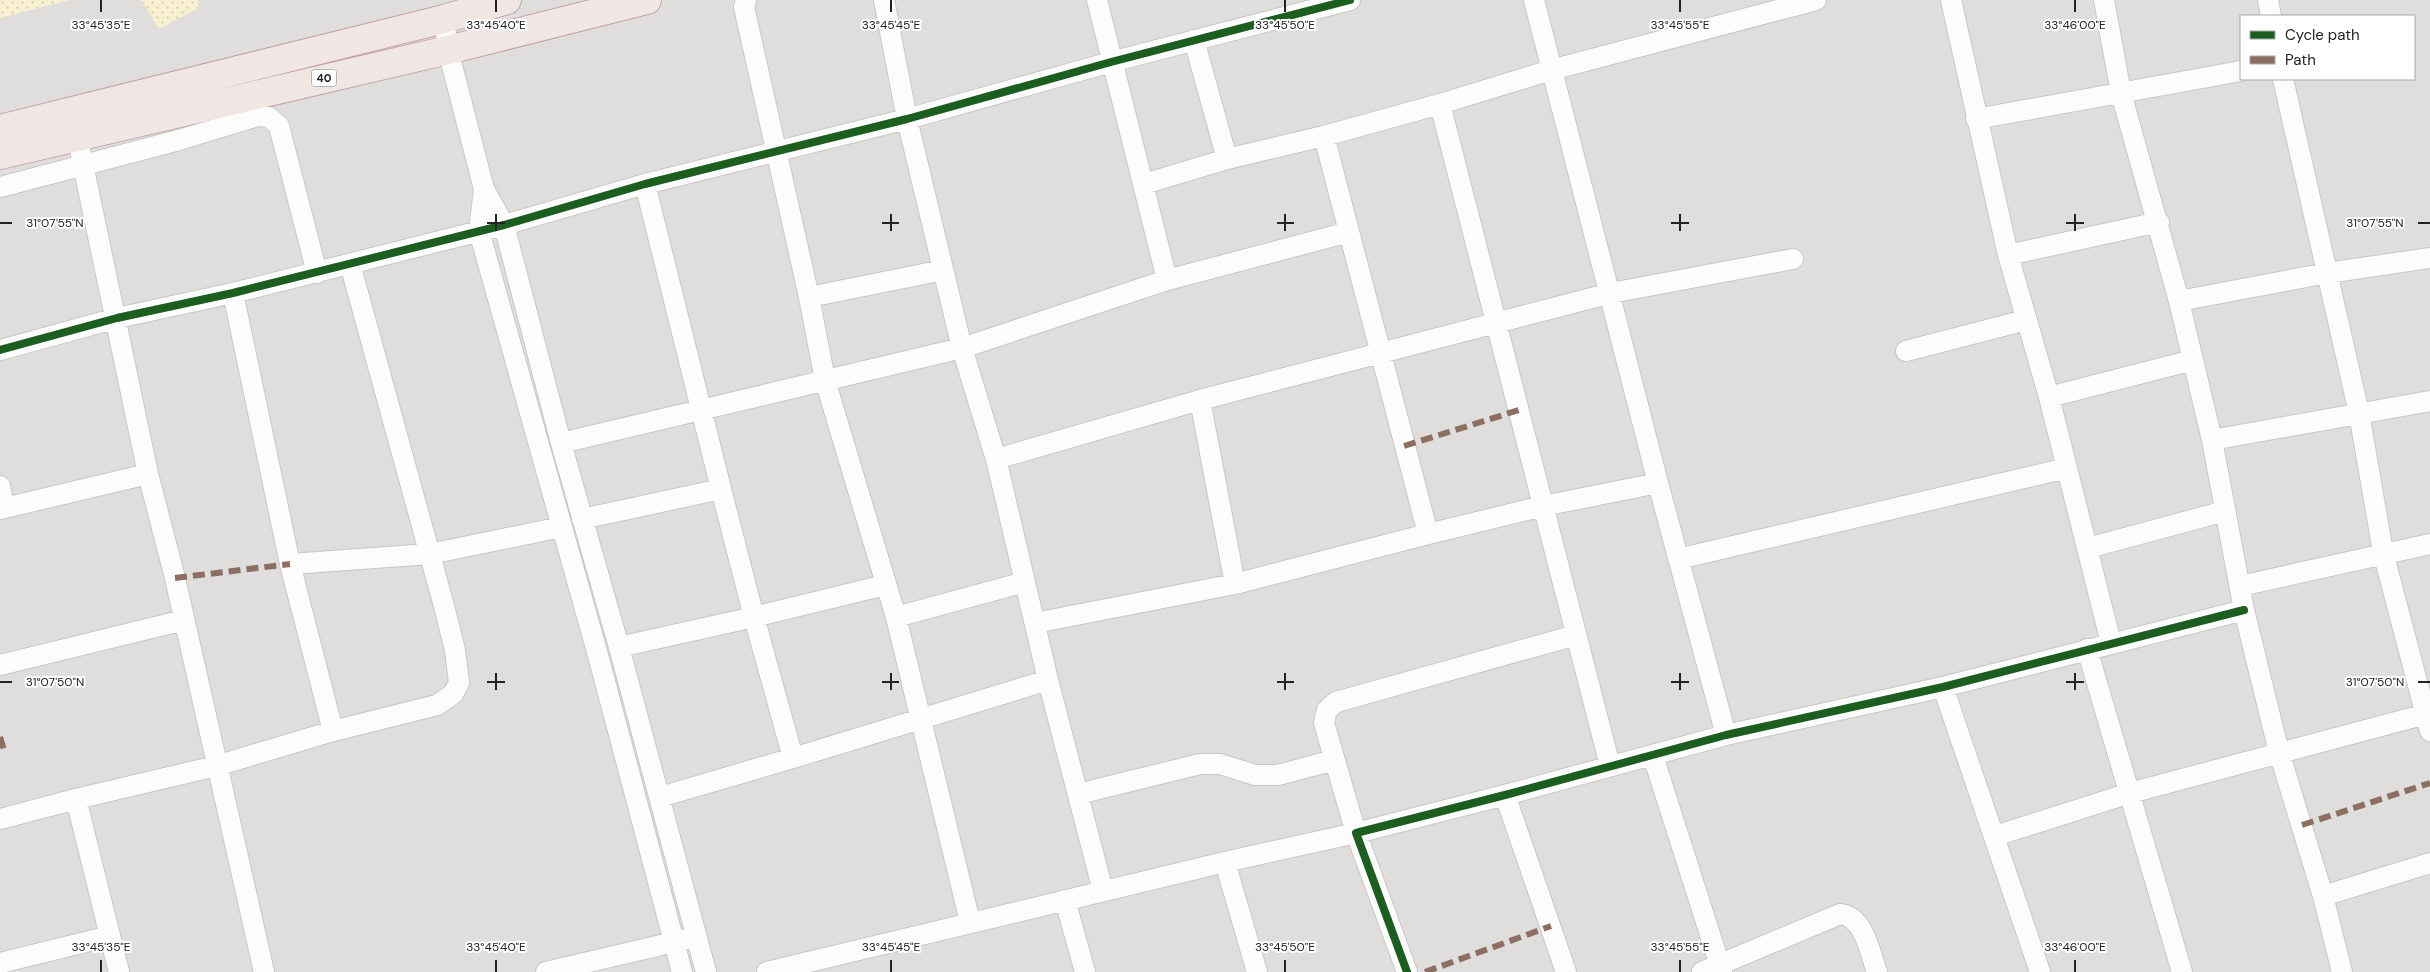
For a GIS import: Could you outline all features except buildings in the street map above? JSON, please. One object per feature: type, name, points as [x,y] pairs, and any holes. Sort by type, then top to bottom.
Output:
[{"type":"highway","name":"40","points":[[0,129],[444,19],[507,0]]},
{"type":"highway","name":"40","points":[[0,155],[448,50],[647,0]]},
{"type":"street","points":[[746,0],[744,7],[809,298],[825,380],[896,617],[970,922]]},
{"type":"street","points":[[884,0],[907,119],[962,348],[996,459],[1048,680],[1103,891]]},
{"type":"street","points":[[1096,0],[1110,62],[1144,184],[1166,280]]},
{"type":"street","points":[[0,350],[117,318],[317,273],[504,225],[645,184],[907,119],[1110,62],[1350,0]]},
{"type":"street","points":[[1534,0],[1550,70],[1611,293],[1658,483],[1726,735]]},
{"type":"street","points":[[1144,184],[1227,159],[1324,136],[1440,104],[1550,70],[1816,0]]},
{"type":"street","points":[[1951,0],[1976,119],[2008,255],[2067,468],[2111,643]]},
{"type":"street","points":[[2104,0],[2121,93],[2179,301],[2212,440],[2244,610],[2279,752],[2322,896],[2342,972]]},
{"type":"street","points":[[2268,0],[2271,15]]},
{"type":"street","points":[[444,19],[448,50],[484,189],[504,225],[560,442],[619,647],[706,972]]},
{"type":"street","points":[[1194,40],[1227,159]]},
{"type":"street","points":[[1976,119],[2240,71]]},
{"type":"street","points":[[1995,836],[2130,793],[2279,752],[2428,719],[2383,552],[2359,413],[2283,80]]},
{"type":"street","points":[[1440,104],[1610,766]]},
{"type":"street","points":[[0,187],[82,166],[258,116],[269,117],[279,126],[317,273]]},
{"type":"street","points":[[77,136],[82,166],[117,318],[148,474],[184,620],[264,972]]},
{"type":"street","points":[[1324,136],[1428,534]]},
{"type":"street","points":[[645,184],[754,617],[793,758]]},
{"type":"street","points":[[484,189],[479,231],[599,659],[682,972]]},
{"type":"street","points":[[2008,255],[2158,222]]},
{"type":"street","points":[[560,442],[702,411],[962,348],[1166,280],[1349,232]]},
{"type":"street","points":[[2179,301],[2327,273],[2430,258]]},
{"type":"street","points":[[996,459],[1200,400],[1611,293],[1793,259]]},
{"type":"street","points":[[0,819],[216,766],[333,731],[437,705],[453,694],[458,683],[459,673],[430,554],[350,264]]},
{"type":"street","points":[[809,298],[943,270]]},
{"type":"street","points":[[233,293],[290,564],[333,731]]},
{"type":"street","points":[[1906,351],[2026,320]]},
{"type":"street","points":[[2048,397],[2193,360]]},
{"type":"street","points":[[1200,400],[1235,584]]},
{"type":"street","points":[[2212,440],[2430,401]]},
{"type":"street","points":[[1678,558],[2067,468]]},
{"type":"street","points":[[0,486],[2,509],[148,474]]},
{"type":"street","points":[[1035,623],[1235,584],[1543,506],[1658,483]]},
{"type":"street","points":[[582,519],[721,489]]},
{"type":"street","points":[[2088,548],[2225,511]]},
{"type":"street","points":[[290,564],[430,554],[561,527]]},
{"type":"street","points":[[2240,586],[2383,552],[2430,544]]},
{"type":"street","points":[[896,617],[1025,582]]},
{"type":"street","points":[[619,647],[885,585]]},
{"type":"street","points":[[767,972],[970,922],[1356,833],[1505,796],[1726,735],[1943,687],[2244,610]]},
{"type":"street","points":[[0,665],[184,620]]},
{"type":"street","points":[[1407,972],[1356,833],[1324,723],[1327,710],[1336,702],[1576,634]]},
{"type":"street","points":[[2087,649],[2182,972]]},
{"type":"street","points":[[660,797],[921,721],[1048,680]]},
{"type":"street","points":[[1943,687],[2040,972]]},
{"type":"street","points":[[1653,756],[1715,970],[1840,914],[1852,918],[1859,924],[1877,972]]},
{"type":"street","points":[[1078,794],[1200,764],[1220,764],[1256,775],[1278,775],[1334,760]]},
{"type":"street","points":[[1505,796],[1566,972]]},
{"type":"street","points":[[76,799],[119,972]]},
{"type":"street","points":[[1225,862],[1257,972]]},
{"type":"street","points":[[2322,896],[2430,863]]},
{"type":"street","points":[[1065,900],[1085,972]]},
{"type":"street","points":[[0,963],[110,936]]},
{"type":"street","points":[[546,972],[697,937]]},
{"type":"shaded area","points":[[59,0],[2430,0],[2430,972],[0,972],[0,16]]},
{"type":"sand","points":[[0,0],[70,0],[0,18]]},
{"type":"sand","points":[[141,0],[198,0],[199,8],[159,29]]},
{"type":"marked path","points":[[1404,446],[1519,410]]},
{"type":"marked path","points":[[175,578],[290,564]]},
{"type":"marked path","points":[[0,737],[4,750]]},
{"type":"marked path","points":[[2302,825],[2430,783]]},
{"type":"marked path","points":[[1425,972],[1551,926]]},
{"type":"cycle path","points":[[0,350],[117,318],[233,293],[504,225],[645,184],[907,119],[1111,62],[1350,0]]},
{"type":"cycle path","points":[[1407,972],[1356,833],[1726,735],[1943,687],[2244,610]]}]
